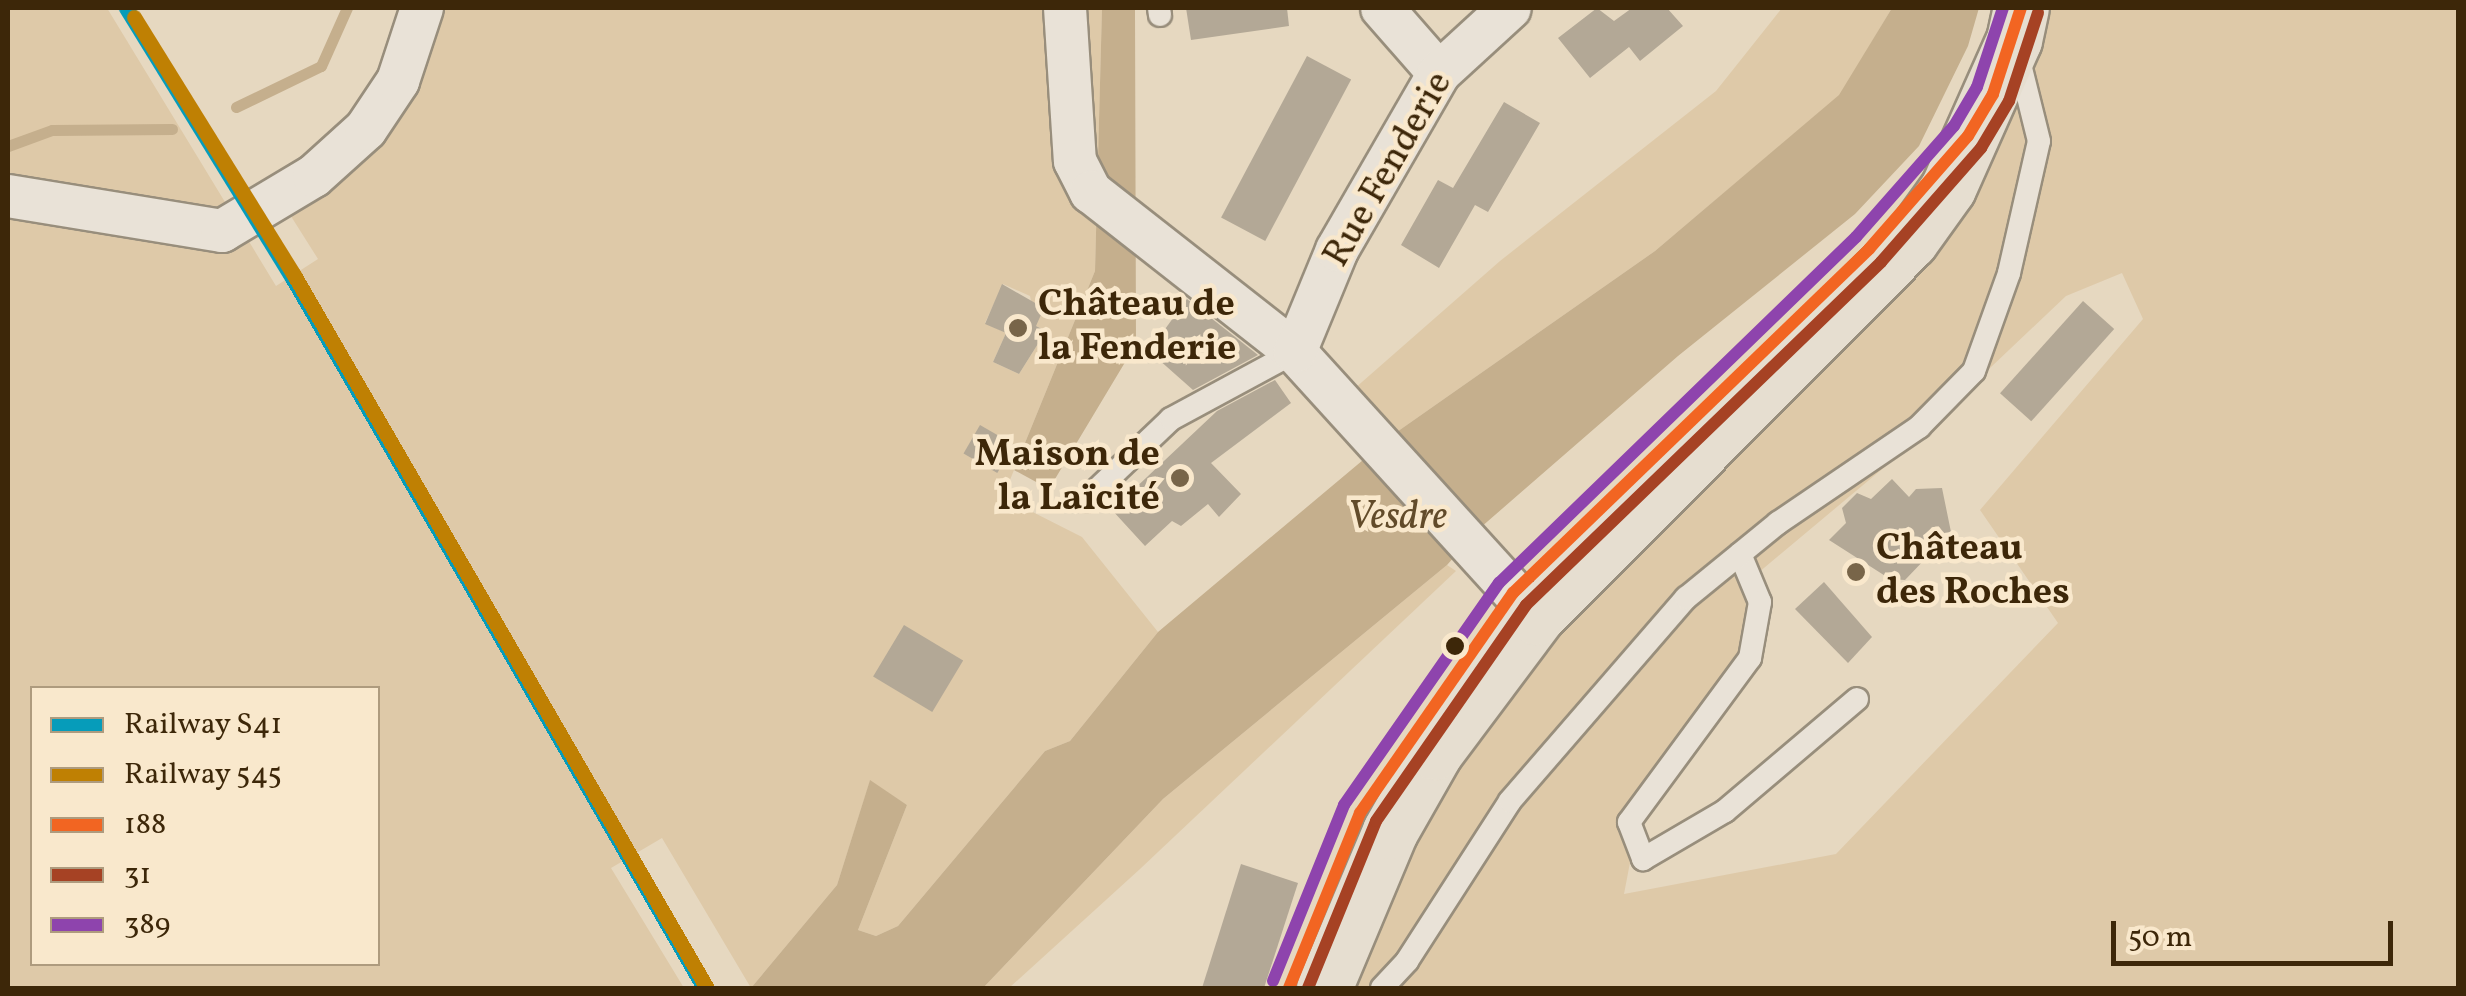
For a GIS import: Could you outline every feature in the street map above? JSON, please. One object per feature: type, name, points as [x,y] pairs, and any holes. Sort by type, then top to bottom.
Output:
[{"type":"main road","points":[[1290,988],[1360,813],[1508,589],[1869,249],[1968,136],[2018,24]]},
{"type":"main road","points":[[1324,988],[1390,830],[1435,752],[1508,589]]},
{"type":"street","points":[[8,196],[222,231],[314,176],[366,129],[387,97],[422,8]]},
{"type":"street","points":[[1065,8],[1075,161],[1091,192],[1295,352],[1508,589]]},
{"type":"street","points":[[1382,8],[1438,72]]},
{"type":"street","name":"Rue Fenderie","points":[[1295,352],[1345,236],[1438,72],[1510,8]]},
{"type":"lane","points":[[1382,988],[1406,961],[1510,801],[1686,598],[1740,554],[1919,427],[1974,371],[2009,272],[2039,141],[2018,24]]},
{"type":"lane","points":[[1086,500],[1171,420],[1295,352]]},
{"type":"lane","points":[[1740,554],[1760,602],[1750,658],[1629,822],[1643,859],[1725,811],[1857,699]]},
{"type":"shaded area","points":[[8,8],[107,8],[276,286],[318,259],[270,183],[361,122],[414,8],[1102,8],[1095,271],[1003,497],[1082,537],[1158,632],[1070,741],[1045,751],[898,926],[876,936],[858,930],[907,805],[870,781],[837,885],[751,988],[662,838],[611,868],[684,988],[8,988]],"holes":[[[1003,284],[1030,296],[1036,326],[1046,331],[1019,374],[993,362],[1006,333],[985,323]]]},
{"type":"shaded area","points":[[1782,8],[1892,8],[1840,95],[1655,251],[1394,434],[1354,389],[1500,261],[1716,91]]},
{"type":"shaded area","points":[[2041,8],[2458,8],[2458,988],[1346,988],[1407,844],[1533,640],[1947,231],[2034,76]],"holes":[[[2122,273],[2143,319],[1980,510],[2058,623],[1836,854],[1624,894],[1645,784],[1735,675],[1758,573],[1893,460],[2066,296]]]},
{"type":"shaded area","points":[[1447,565],[1456,571],[1140,869],[1009,988],[983,988],[1163,799]]},
{"type":"water","points":[[1102,8],[1135,8],[1136,344],[1049,489],[1014,470],[1095,271]]},
{"type":"water","name":"Vesdre","points":[[1892,8],[1979,8],[1968,46],[1919,146],[1855,214],[1678,356],[1480,528],[1447,565],[1163,799],[983,988],[751,988],[837,885],[870,780],[907,805],[858,930],[876,936],[898,926],[1045,751],[1070,741],[1158,632],[1394,434],[1655,251],[1839,95]]},
{"type":"building","points":[[1186,8],[1287,8],[1289,26],[1191,40]]},
{"type":"building","points":[[1597,8],[1614,21],[1632,8],[1667,8],[1683,26],[1640,61],[1629,47],[1590,78],[1558,38]]},
{"type":"building","points":[[1307,56],[1351,79],[1265,241],[1221,218]]},
{"type":"building","points":[[1504,102],[1540,123],[1488,212],[1475,205],[1439,268],[1401,245],[1438,180],[1453,188]]},
{"type":"building","name":"Château de la Fenderie","points":[[1002,284],[1044,308],[1036,326],[1046,331],[1019,374],[993,362],[1006,333],[985,324]]},
{"type":"building","points":[[1187,299],[1258,355],[1193,390],[1149,351]]},
{"type":"building","points":[[2083,301],[2114,329],[2031,421],[2000,393]]},
{"type":"building","points":[[1275,380],[1291,403],[1211,463],[1241,494],[1219,517],[1208,504],[1181,526],[1172,521],[1145,546],[1112,510],[1217,411]]},
{"type":"building","points":[[980,425],[1014,445],[997,473],[964,454]]},
{"type":"building","points":[[1892,479],[1909,497],[1916,489],[1942,488],[1951,532],[1905,580],[1890,579],[1829,540],[1846,523],[1842,508],[1857,493],[1871,499]]},
{"type":"building","points":[[1824,582],[1872,637],[1848,663],[1795,609]]},
{"type":"building","points":[[904,625],[963,661],[932,712],[873,676]]},
{"type":"building","points":[[1241,864],[1298,883],[1264,988],[1202,988]]},
{"type":"waterway","points":[[236,107],[321,66],[347,8]]},
{"type":"waterway","points":[[8,146],[52,130],[172,129]]},
{"type":"rail line","name":"S41","points":[[126,8],[291,276],[704,988]]},
{"type":"rail line","name":"545","points":[[134,17],[294,275],[707,988]]},
{"type":"transit line","name":"389","points":[[1273,981],[1344,805],[1499,583],[1856,237],[1954,126],[1977,87],[2003,8]]},
{"type":"transit line","name":"188","points":[[1289,988],[1360,813],[1513,593],[1869,249],[1968,136],[1993,94],[2021,8]]},
{"type":"transit line","name":"31","points":[[1308,988],[1376,821],[1526,605],[1881,262],[1981,148],[2009,101],[2038,13]]},
{"type":"place","name":"Château de la Fenderie","points":[[1018,328]]},
{"type":"place","name":"Maison de la Laïcité","points":[[1180,478]]},
{"type":"place","name":"Château des Roches","points":[[1856,572]]}]
